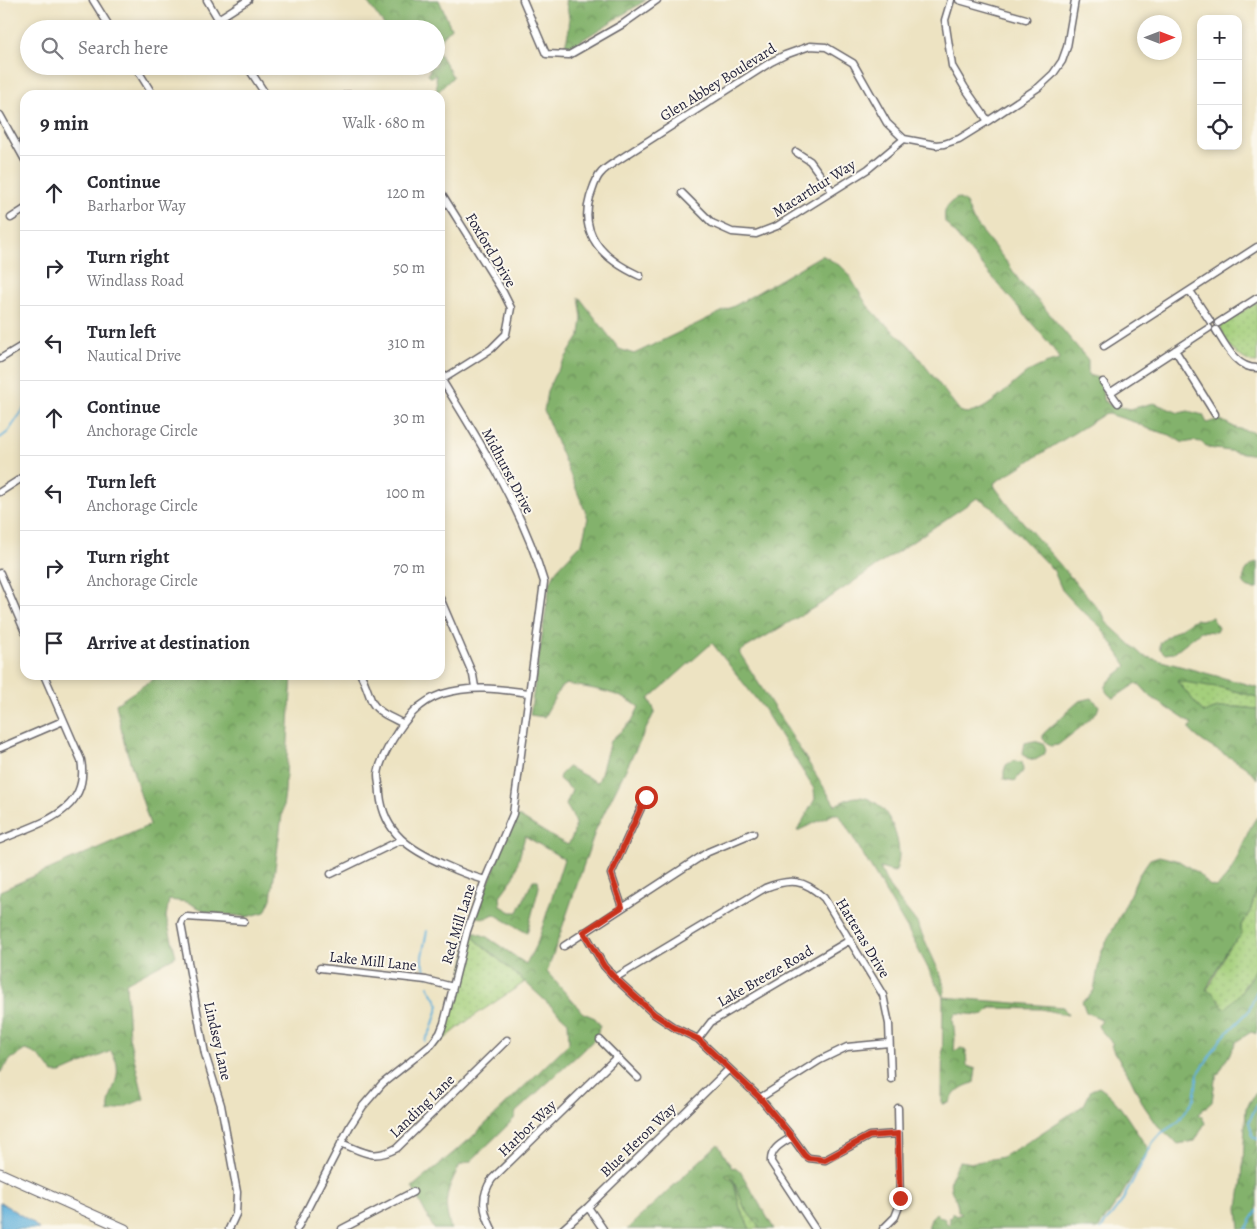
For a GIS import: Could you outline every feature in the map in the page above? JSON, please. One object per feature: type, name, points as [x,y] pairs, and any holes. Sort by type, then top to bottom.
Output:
[{"type":"street","points":[[93,0],[105,20]]},
{"type":"street","points":[[207,0],[218,19],[248,0]]},
{"type":"street","points":[[523,0],[546,54],[568,55],[623,24],[657,0]]},
{"type":"street","points":[[951,0],[945,20],[952,66],[988,121]]},
{"type":"street","points":[[959,0],[1026,19]]},
{"type":"street","points":[[904,140],[936,145],[959,139],[1039,88],[1053,74],[1062,61],[1067,47],[1075,0]]},
{"type":"street","name":"Glen Abbey Boulevard","points":[[640,276],[625,270],[608,258],[594,241],[588,223],[588,206],[596,181],[601,173],[786,54],[810,46],[826,47],[853,63],[887,123],[904,140]]},
{"type":"street","points":[[141,75],[150,90]]},
{"type":"street","points":[[254,75],[263,90]]},
{"type":"street","points":[[0,114],[20,151]]},
{"type":"street","name":"Macarthur Way","points":[[682,193],[712,222],[732,232],[756,234],[777,226],[868,169],[904,140]]},
{"type":"street","points":[[796,152],[810,161],[832,191]]},
{"type":"street","name":"Foxford Drive","points":[[445,199],[511,308],[506,334],[491,349],[445,377]]},
{"type":"street","points":[[11,218],[20,212]]},
{"type":"street","points":[[1104,346],[1257,247]]},
{"type":"street","points":[[1190,291],[1238,362],[1257,368]]},
{"type":"street","points":[[1111,392],[1212,326],[1218,327],[1218,323],[1257,298]]},
{"type":"street","points":[[0,359],[20,347]]},
{"type":"street","points":[[1175,350],[1215,414]]},
{"type":"street","points":[[1103,382],[1118,403]]},
{"type":"street","name":"Midhurst Drive","points":[[445,386],[497,471],[517,512],[540,567],[544,582]]},
{"type":"street","points":[[0,492],[20,479]]},
{"type":"street","points":[[0,573],[20,620]]},
{"type":"street","name":"Red Mill Lane","points":[[298,1229],[341,1143],[363,1106],[382,1084],[431,1045],[440,1033],[444,1023],[467,931],[484,880],[513,814],[544,582]]},
{"type":"street","points":[[445,610],[473,675],[475,687]]},
{"type":"street","points":[[0,840],[67,809],[81,789],[83,774],[81,760],[46,680]]},
{"type":"street","points":[[364,680],[372,702],[381,712],[402,723]]},
{"type":"street","points":[[484,880],[470,876],[422,855],[401,840],[389,825],[381,804],[378,773],[387,748],[402,723],[419,706],[442,694],[475,687],[529,694]]},
{"type":"street","points":[[0,748],[63,721]]},
{"type":"street","points":[[622,907],[611,874],[646,797]]},
{"type":"street","points":[[564,946],[708,852],[753,833]]},
{"type":"street","points":[[331,874],[401,840]]},
{"type":"street","name":"Hatteras Drive","points":[[615,978],[765,888],[782,881],[795,881],[821,894],[883,995],[889,1024],[891,1079]]},
{"type":"street","name":"Lindsey Lane","points":[[229,1229],[236,1214],[237,1192],[222,1105],[205,1054],[181,924],[183,919],[187,917],[244,921]]},
{"type":"street","points":[[584,932],[604,966],[615,978],[654,1014],[675,1028],[698,1039],[760,1098],[805,1155],[813,1160],[825,1160],[869,1136],[898,1134]]},
{"type":"street","name":"Lake Breeze Road","points":[[698,1039],[711,1022],[850,940]]},
{"type":"street","name":"Lake Mill Lane","points":[[320,968],[426,980],[453,987]]},
{"type":"street","name":"Landing Lane","points":[[341,1143],[374,1156],[386,1154],[397,1148],[507,1040]]},
{"type":"street","points":[[600,1040],[638,1078]]},
{"type":"street","points":[[760,1098],[820,1060],[847,1047],[889,1043]]},
{"type":"street","name":"Harbor Way","points":[[492,1229],[483,1204],[485,1192],[492,1179],[617,1057]]},
{"type":"street","name":"Blue Heron Way","points":[[563,1229],[588,1207],[729,1069]]},
{"type":"street","points":[[883,1229],[895,1217],[900,1204],[898,1108]]},
{"type":"street","points":[[792,1137],[774,1150],[771,1155],[772,1162],[815,1229]]},
{"type":"street","points":[[0,1173],[125,1229]]},
{"type":"street","points":[[342,1229],[413,1192]]},
{"type":"street","points":[[588,1207],[603,1229]]},
{"type":"green space","points":[[366,0],[439,0],[451,28],[445,34],[445,20],[380,20]]},
{"type":"green space","points":[[565,0],[646,0],[563,52],[569,26],[569,15]]},
{"type":"green space","points":[[445,63],[453,77],[440,90],[437,90],[436,75],[445,75]]},
{"type":"green space","points":[[958,198],[966,203],[973,220],[1009,265],[1020,282],[1088,360],[1088,375],[1102,379],[1103,400],[1110,405],[1130,409],[1154,403],[1179,413],[1188,411],[1203,415],[1207,423],[1219,419],[1236,428],[1257,433],[1257,455],[1209,448],[1201,442],[1183,443],[1170,435],[1106,413],[994,483],[1009,506],[1103,614],[1106,622],[1143,656],[1257,687],[1257,697],[1223,688],[1177,681],[1204,713],[1224,707],[1257,709],[1257,779],[1243,766],[1196,736],[1189,729],[1192,724],[1151,697],[1140,685],[1135,684],[1114,698],[1108,694],[1106,686],[1113,677],[1127,666],[1101,627],[1062,590],[1054,571],[993,508],[977,498],[822,603],[739,652],[835,805],[854,797],[867,798],[883,809],[889,817],[896,837],[899,859],[896,871],[894,872],[880,868],[889,887],[917,923],[942,978],[945,991],[943,997],[908,930],[839,814],[834,814],[797,831],[815,799],[814,789],[763,708],[712,643],[649,699],[655,711],[596,829],[547,972],[583,1013],[595,1018],[600,1025],[596,1038],[516,1112],[514,1119],[471,1161],[460,1165],[449,1189],[446,1203],[451,1229],[434,1229],[412,1187],[470,1139],[569,1043],[568,1022],[475,939],[474,932],[487,937],[526,964],[538,941],[564,859],[525,836],[514,877],[500,896],[501,906],[511,912],[518,912],[533,880],[538,880],[539,887],[527,933],[494,914],[486,918],[475,917],[515,816],[520,817],[568,845],[575,829],[574,820],[566,805],[572,790],[559,779],[560,775],[568,767],[597,782],[610,741],[632,721],[639,707],[614,694],[566,684],[560,688],[544,717],[530,715],[550,583],[557,569],[582,543],[588,518],[544,411],[547,391],[554,376],[580,335],[582,318],[579,297],[619,349],[634,354],[736,305],[822,255],[847,272],[867,305],[909,345],[960,411],[968,413],[977,411],[996,399],[1030,371],[1044,364],[1059,360],[1059,357],[945,222],[947,207]]},
{"type":"green space","points":[[1257,302],[1256,363],[1244,359],[1232,349],[1224,337],[1221,325]]},
{"type":"green space","points":[[1257,562],[1257,589],[1246,586],[1244,578],[1248,569]]},
{"type":"green space","points":[[1212,617],[1218,628],[1216,632],[1201,631],[1173,653],[1165,654],[1160,649],[1160,643],[1168,636],[1195,619],[1200,620]]},
{"type":"green space","points":[[152,680],[292,680],[285,792],[271,899],[265,912],[247,917],[207,912],[187,902],[169,900],[166,917],[176,956],[126,983],[129,1037],[144,1099],[109,1113],[109,1101],[117,1078],[116,1062],[111,1051],[61,1073],[53,1073],[37,1056],[25,1050],[11,1059],[0,1073],[0,891],[150,825],[124,742],[116,704]]},
{"type":"green space","points":[[1176,680],[1223,688],[1257,697],[1257,709],[1224,707],[1204,713]]},
{"type":"green space","points":[[1092,698],[1099,706],[1097,712],[1081,727],[1058,745],[1050,746],[1043,739],[1043,734],[1079,701]]},
{"type":"green space","points":[[1034,741],[1044,744],[1046,750],[1044,755],[1035,760],[1027,758],[1023,753],[1025,743]]},
{"type":"green space","points":[[1013,761],[1022,762],[1023,771],[1015,781],[1004,779],[1006,765]]},
{"type":"green space","points":[[1257,817],[1257,889],[1250,912],[1241,925],[1241,936],[1228,948],[1206,990],[1212,992],[1225,1009],[1248,983],[1257,964],[1257,1034],[1251,1032],[1237,1041],[1215,1080],[1212,1102],[1197,1115],[1202,1117],[1205,1123],[1195,1141],[1178,1144],[1158,1126],[1144,1106],[1130,1077],[1114,1052],[1111,1045],[1113,1044],[1099,1028],[1098,1025],[1101,1023],[1099,1018],[1086,1012],[1082,1001],[1088,998],[1094,990],[1101,952],[1138,876],[1150,859],[1159,856],[1179,861],[1198,873],[1209,885],[1215,887],[1223,882],[1229,874]]},
{"type":"green space","points":[[1257,889],[1257,966],[1240,993],[1225,1010],[1219,999],[1206,991],[1228,948],[1241,936],[1241,925],[1250,912]]},
{"type":"green space","points":[[471,931],[474,932],[475,939],[525,982],[471,1018],[433,1048],[441,1037],[453,1008]]},
{"type":"green space","points":[[943,997],[1063,1007],[1068,1015],[1041,1009],[991,1008],[985,1014],[979,1015],[956,1013],[953,1018],[954,1051],[962,1048],[966,1051],[967,1066],[976,1069],[974,1083],[959,1090],[949,1103],[942,1104]]},
{"type":"green space","points":[[1099,1087],[1119,1106],[1147,1147],[1148,1154],[1141,1161],[1120,1198],[1098,1229],[928,1229],[931,1218],[936,1213],[945,1219],[949,1225],[949,1218],[952,1217],[952,1213],[955,1216],[962,1214],[958,1211],[950,1184],[954,1171],[960,1161],[972,1163],[1002,1157],[1084,1105],[1091,1090]]},
{"type":"green space","points":[[1257,1091],[1257,1229],[1240,1229],[1238,1208],[1242,1180],[1246,1108]]},
{"type":"green space","points":[[718,1144],[732,1168],[735,1167],[740,1171],[774,1229],[761,1229],[745,1209],[733,1179],[727,1173],[725,1175],[734,1184],[740,1208],[750,1229],[627,1229]]},
{"type":"green space","points":[[727,1173],[733,1178],[745,1209],[761,1229],[750,1229],[740,1208],[734,1184],[725,1175]]},
{"type":"water","points":[[0,1202],[32,1222],[39,1229],[0,1229]]},
{"type":"waterway","points":[[0,438],[8,432],[20,414]]},
{"type":"waterway","points":[[427,931],[422,963],[428,976]]},
{"type":"waterway","points":[[425,1041],[431,1030],[439,1005],[428,986]]},
{"type":"waterway","points":[[1101,1229],[1121,1203],[1153,1142],[1160,1134],[1178,1122],[1194,1099],[1198,1074],[1221,1039],[1248,1012],[1257,991]]},
{"type":"waterway","points":[[1257,1104],[1249,1122],[1253,1137],[1257,1139]]},
{"type":"waterway","points":[[1246,1229],[1257,1211]]},
{"type":"route","points":[[646,797],[611,874],[622,907],[584,932],[604,966],[634,997],[654,1014],[675,1028],[698,1039],[760,1098],[809,1158],[825,1160],[869,1136],[898,1134],[900,1198]]}]
